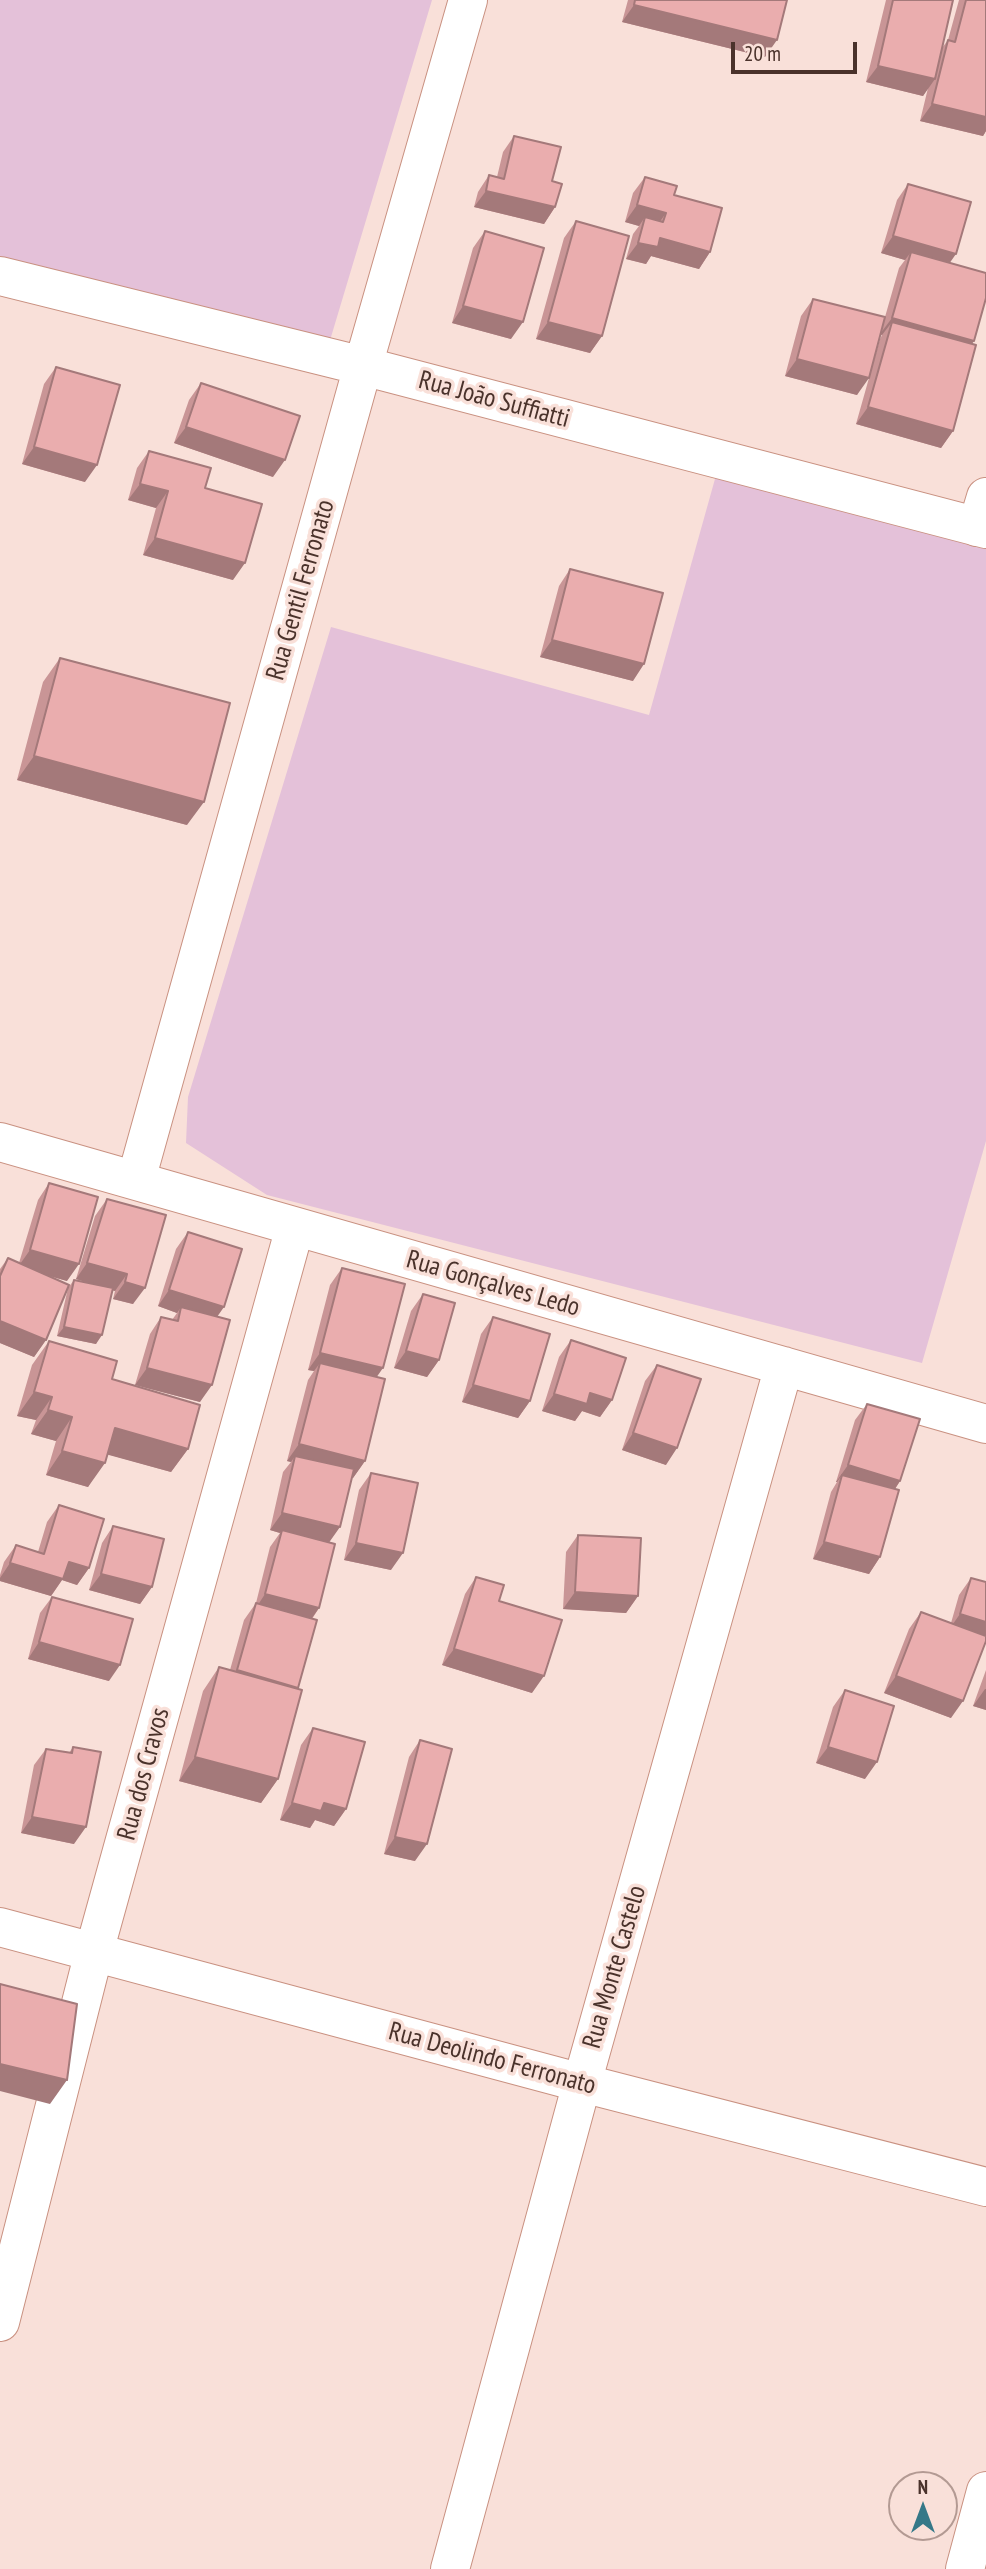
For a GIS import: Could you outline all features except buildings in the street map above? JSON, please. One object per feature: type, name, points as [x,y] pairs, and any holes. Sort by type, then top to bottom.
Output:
[{"type":"street","name":"Rua Gentil Ferronato","points":[[136,1180],[468,0]]},
{"type":"street","name":"Rua João Suffiatti","points":[[0,276],[983,517]]},
{"type":"street","name":"Rua Gonçalves Ledo","points":[[0,1142],[986,1424]]},
{"type":"street","name":"Rua dos Cravos","points":[[0,2322],[94,1952],[295,1227]]},
{"type":"street","name":"Rua Monte Castelo","points":[[450,2569],[582,2083],[784,1366]]},
{"type":"street","name":"Rua Deolindo Ferronato","points":[[0,1927],[582,2083],[986,2187]]},
{"type":"street","points":[[965,2569],[986,2491]]},
{"type":"shaded area","points":[[0,0],[432,0],[328,347],[0,263]]},
{"type":"shaded area","points":[[720,461],[986,535],[986,1141],[922,1363],[267,1195],[186,1143],[188,1097],[331,627],[649,715]]}]
